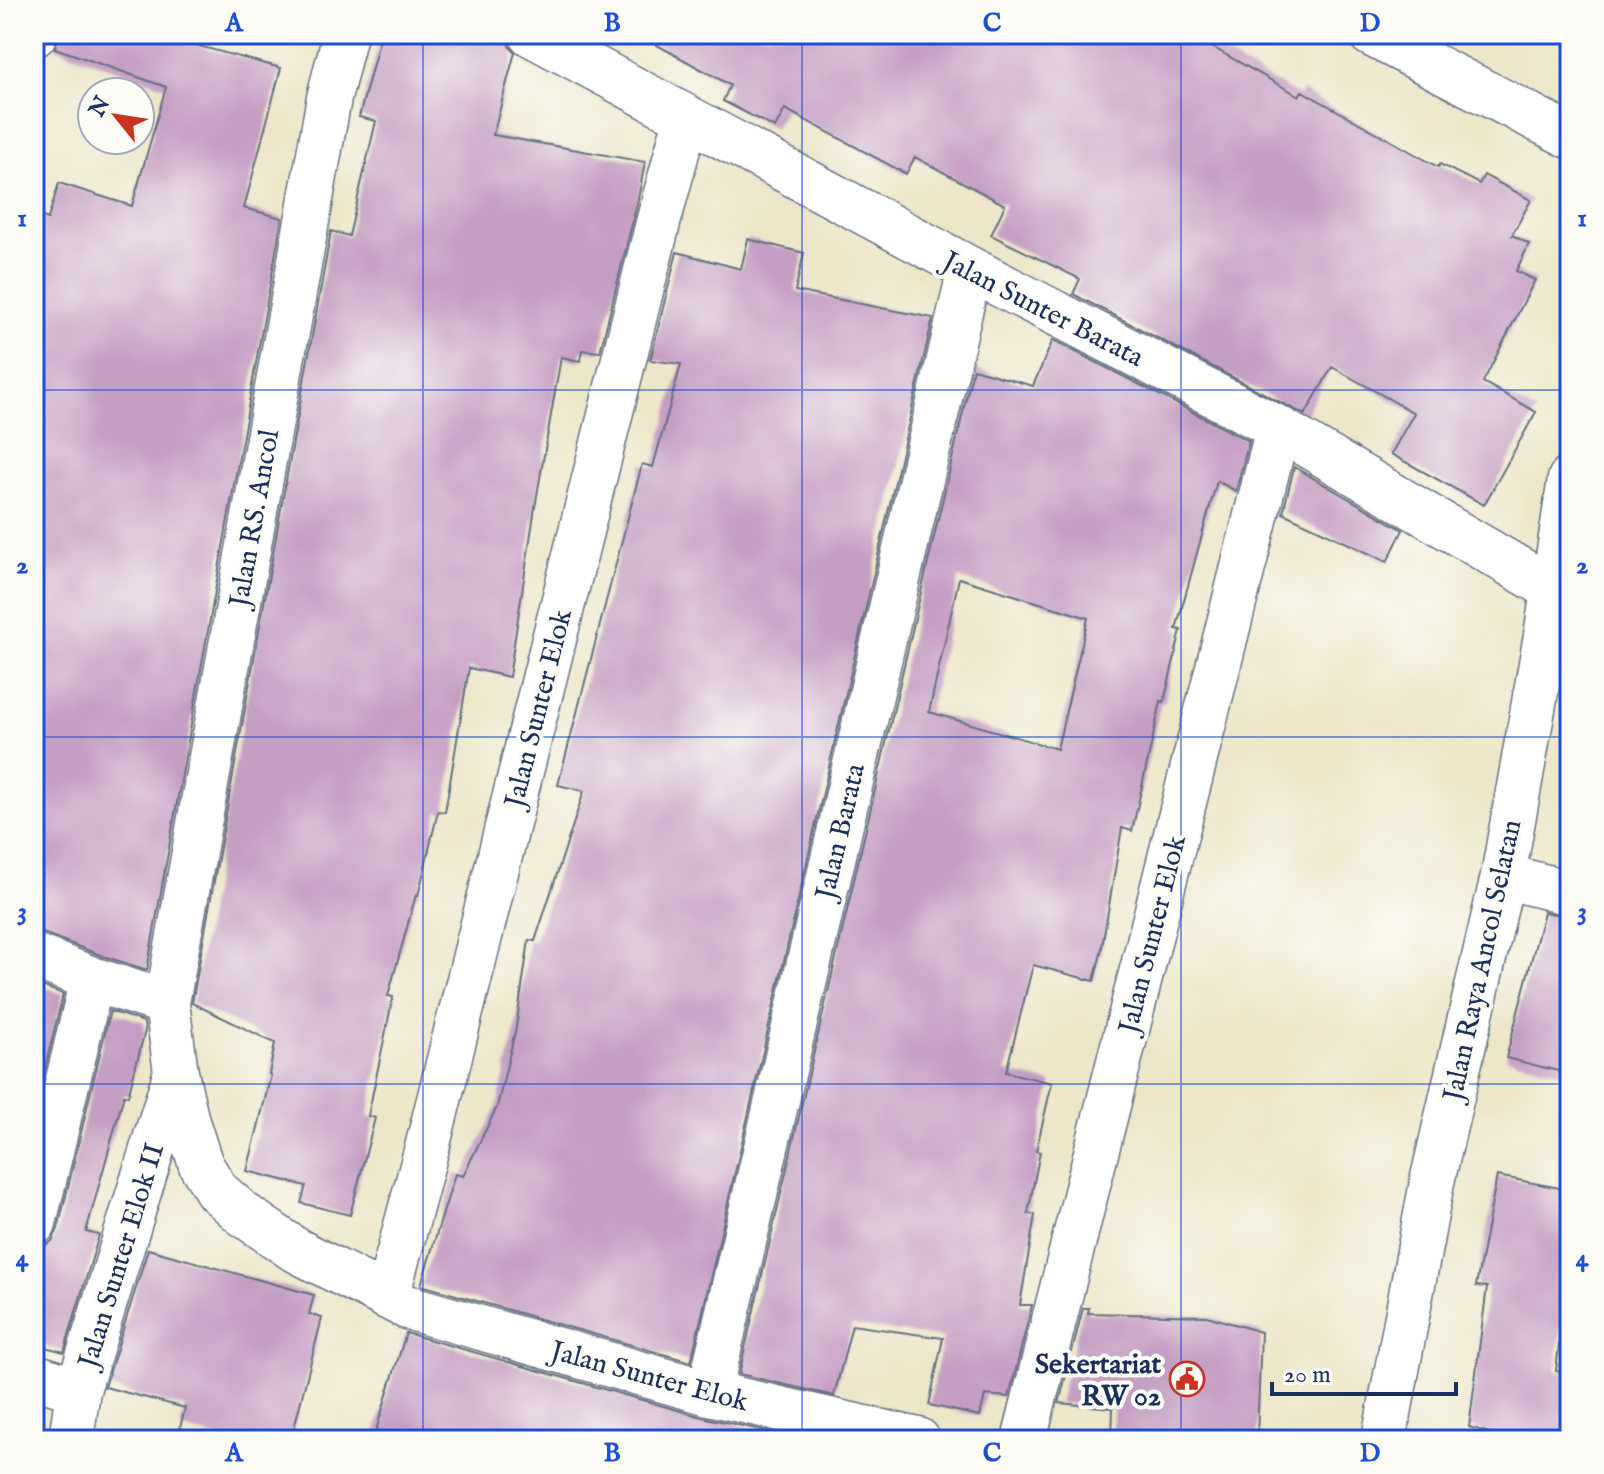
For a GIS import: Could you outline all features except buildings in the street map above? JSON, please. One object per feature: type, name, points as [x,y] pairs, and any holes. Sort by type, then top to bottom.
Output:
[{"type":"street","name":"Jalan RS. Ancol","points":[[167,1003],[326,114],[345,34]]},
{"type":"street","name":"Jalan Sunter Barata","points":[[531,34],[970,269],[1278,428],[1553,589]]},
{"type":"street","points":[[1371,34],[1570,136]]},
{"type":"street","name":"Jalan Sunter Elok","points":[[387,1297],[686,119]]},
{"type":"street","name":"Jalan Barata","points":[[709,1393],[970,269]]},
{"type":"street","name":"Jalan Sunter Elok","points":[[1024,1440],[1278,428]]},
{"type":"street","name":"Jalan Raya Ancol Selatan","points":[[1384,1440],[1432,1182],[1558,641],[1553,589],[1570,479]]},
{"type":"street","points":[[1503,876],[1570,893]]},
{"type":"street","points":[[34,956],[167,1003]]},
{"type":"street","points":[[34,1223],[92,979]]},
{"type":"street","name":"Jalan Sunter Elok","points":[[167,1003],[176,1073],[201,1165],[217,1191],[243,1214],[294,1249],[407,1307],[709,1393],[918,1440]]},
{"type":"street","name":"Jalan Sunter Elok II","points":[[71,1440],[78,1390],[176,1073]]},
{"type":"street","points":[[34,1376],[78,1390]]},
{"type":"place","name":"Sekertariat RW 02","points":[[1187,1379]]}]
